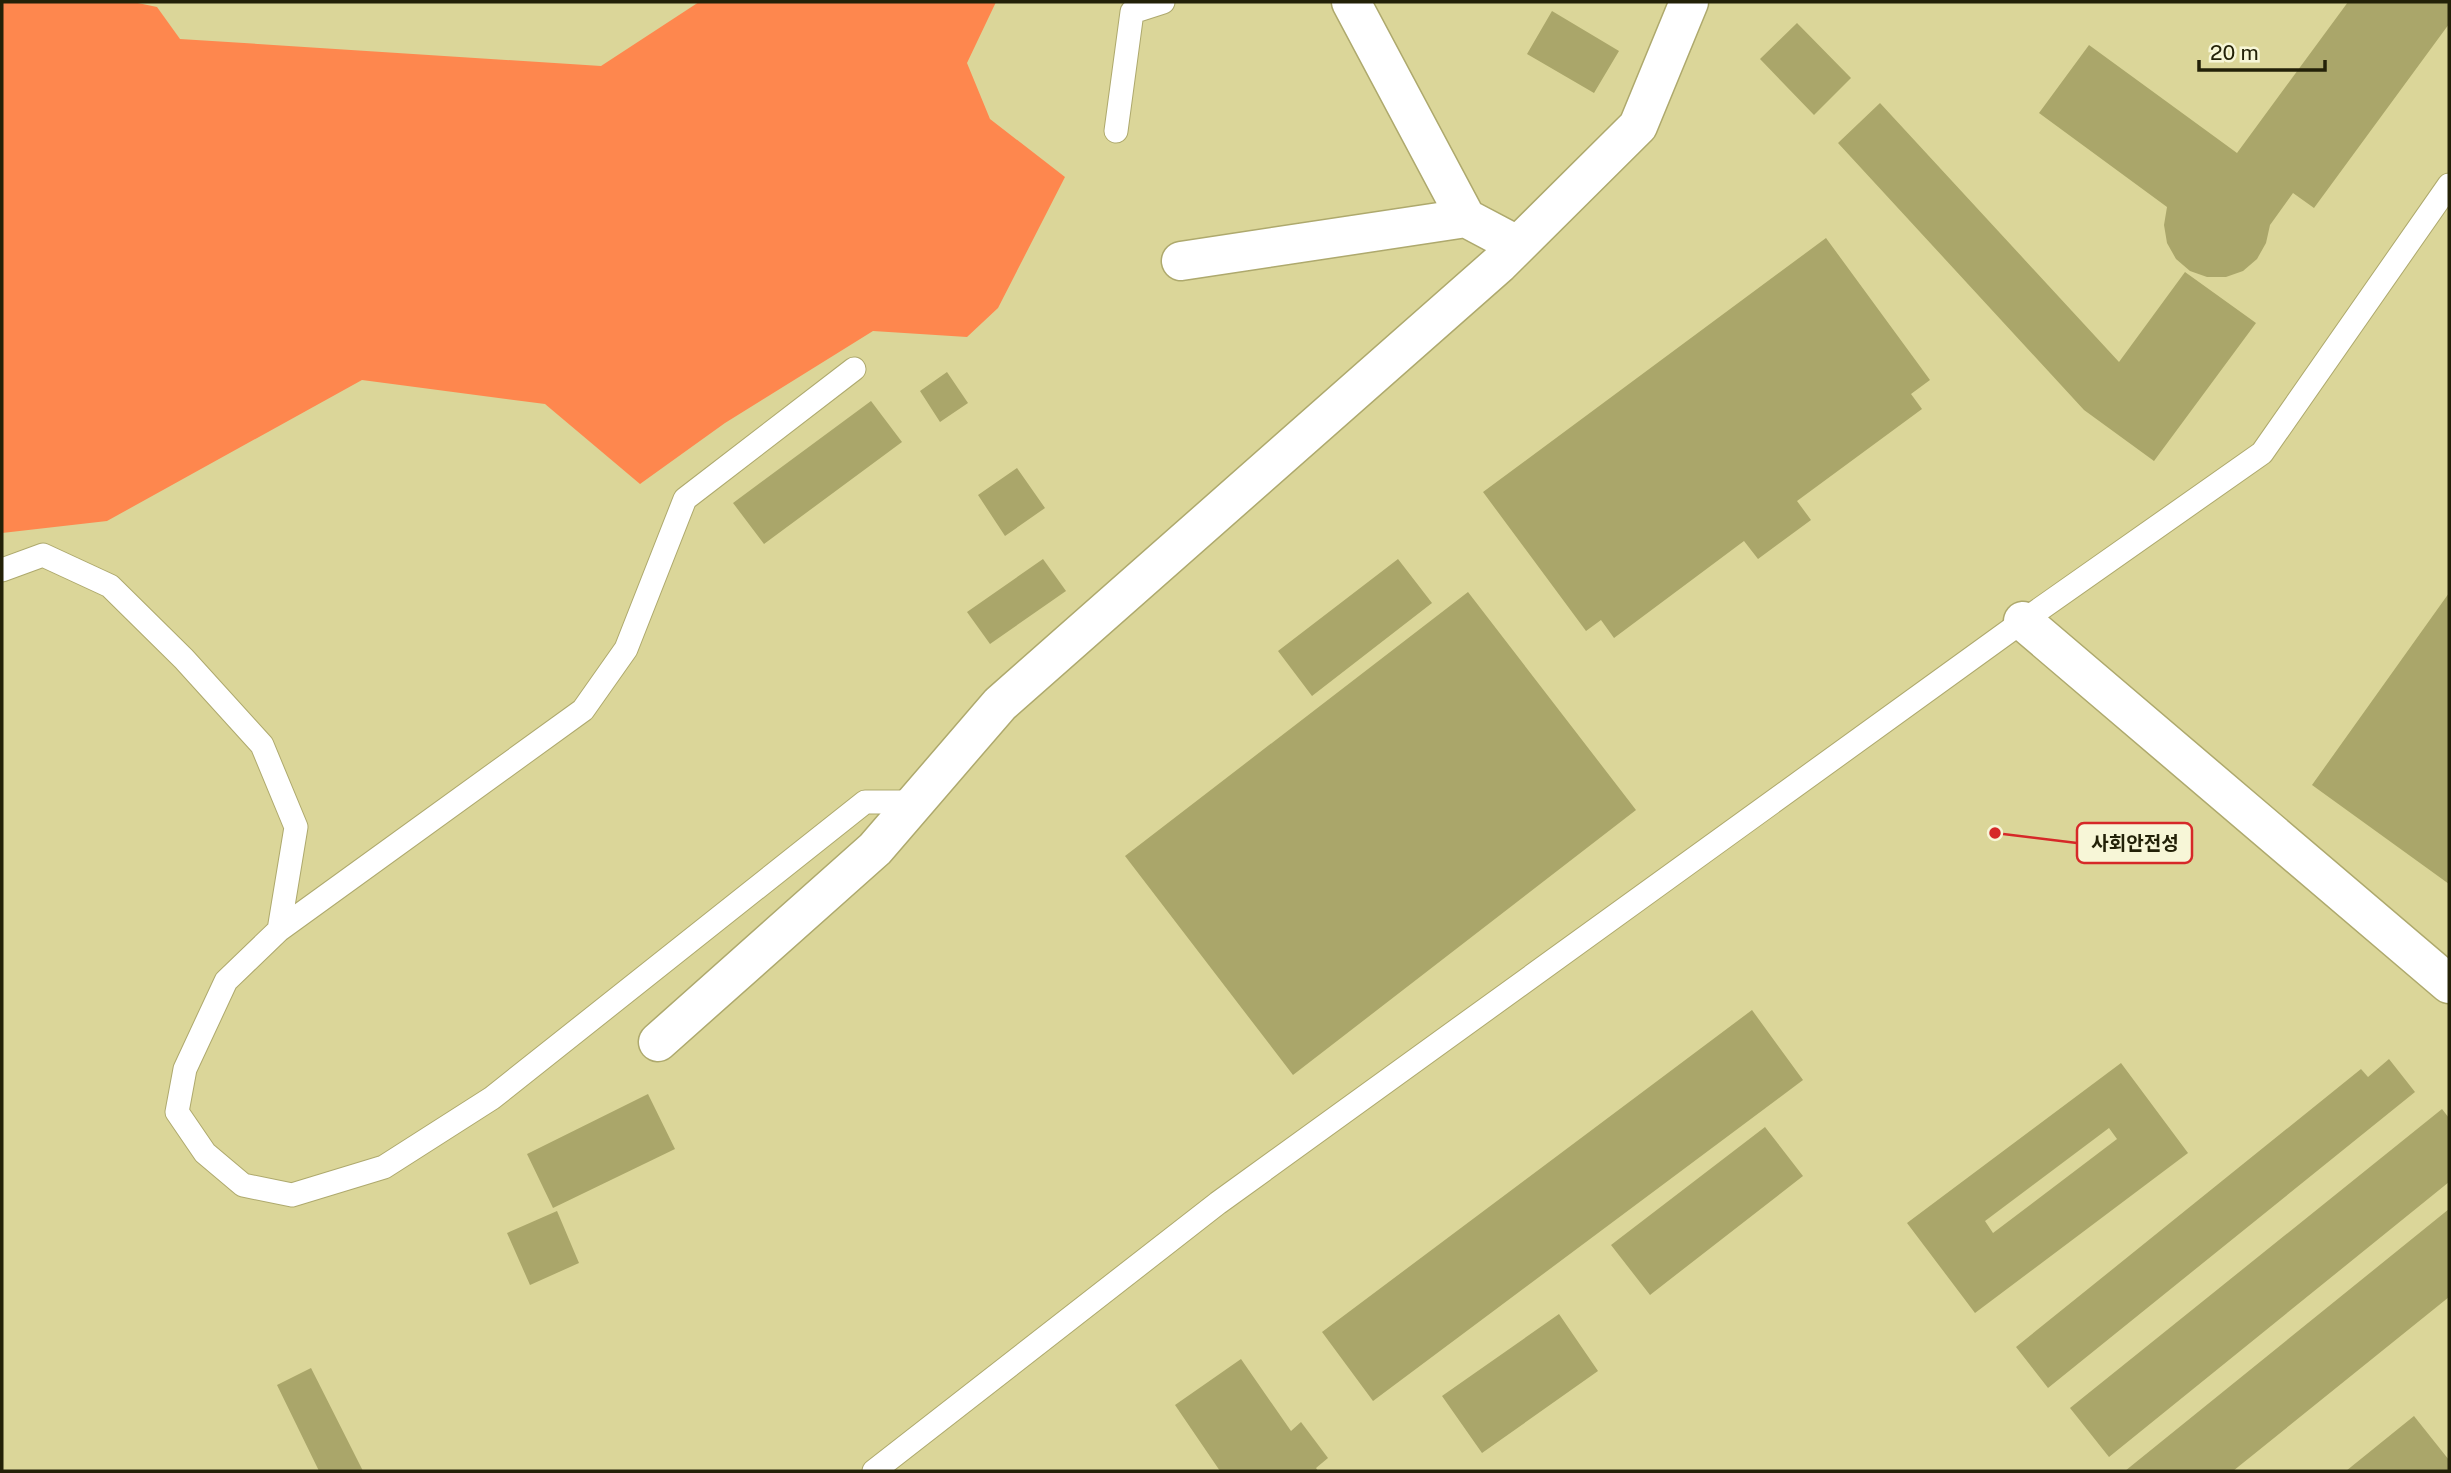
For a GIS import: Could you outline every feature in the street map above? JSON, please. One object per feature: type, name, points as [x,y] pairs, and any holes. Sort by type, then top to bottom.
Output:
[{"type":"street","points":[[1351,2],[1466,218],[1517,245]]},
{"type":"street","points":[[658,1041],[875,849],[1000,704],[1499,264],[1638,126],[1689,2]]},
{"type":"street","points":[[1181,261],[1466,218]]},
{"type":"street","points":[[2023,621],[2449,984]]},
{"type":"lane","points":[[1116,131],[1132,12],[1163,2]]},
{"type":"lane","points":[[874,1471],[1218,1203],[2023,621],[2262,453],[2449,185]]},
{"type":"lane","points":[[854,369],[685,499],[626,649],[583,710],[279,930],[226,981],[185,1069],[177,1112],[205,1153],[243,1185],[292,1195],[384,1167],[492,1098],[865,802],[916,802]]},
{"type":"lane","points":[[2,569],[43,555],[110,586],[184,659],[262,745],[296,827],[279,930]]},
{"type":"shaded area","points":[[2,2],[133,2],[157,7],[180,39],[601,66],[699,2],[996,2],[967,63],[990,119],[1065,177],[998,308],[967,337],[873,331],[725,423],[640,484],[545,404],[362,380],[107,521],[2,533]]},
{"type":"building","points":[[2348,2],[2449,2],[2449,24],[2314,208],[2293,193],[2270,225],[2266,243],[2257,259],[2243,271],[2226,277],[2207,277],[2190,271],[2176,259],[2167,243],[2164,225],[2167,207],[2039,113],[2089,45],[2237,153]]},
{"type":"building","points":[[1552,11],[1619,51],[1594,93],[1527,54]]},
{"type":"building","points":[[1797,23],[1851,78],[1814,115],[1760,59]]},
{"type":"building","points":[[1880,103],[2119,362],[2185,272],[2256,323],[2154,461],[2084,410],[1838,143]]},
{"type":"building","points":[[1826,238],[1930,380],[1911,394],[1922,409],[1797,501],[1811,520],[1758,559],[1744,541],[1614,638],[1601,620],[1586,631],[1483,492]]},
{"type":"building","points":[[947,372],[968,403],[940,422],[920,391]]},
{"type":"building","points":[[871,401],[902,442],[764,544],[733,503]]},
{"type":"building","points":[[1017,468],[1045,508],[1005,536],[978,495]]},
{"type":"building","points":[[1043,559],[1066,591],[990,644],[967,612]]},
{"type":"building","points":[[1398,559],[1432,603],[1312,696],[1278,651]]},
{"type":"building","points":[[1468,592],[1636,810],[1293,1075],[1125,856]]},
{"type":"building","points":[[2449,593],[2449,884],[2312,785]]},
{"type":"building","points":[[1752,1010],[1803,1080],[1373,1401],[1322,1332]]},
{"type":"building","points":[[2389,1059],[2415,1092],[2048,1388],[2016,1347],[2361,1069],[2368,1077]]},
{"type":"building","points":[[2121,1063],[2188,1153],[1975,1313],[1907,1223]],"holes":[[[2109,1128],[2117,1139],[1993,1233],[1985,1221]]]},
{"type":"building","points":[[648,1094],[675,1149],[553,1208],[527,1154]]},
{"type":"building","points":[[2442,1109],[2449,1118],[2449,1182],[2109,1457],[2070,1408]]},
{"type":"building","points":[[1765,1127],[1803,1176],[1650,1295],[1611,1245]]},
{"type":"building","points":[[2449,1209],[2449,1297],[2233,1471],[2125,1471]]},
{"type":"building","points":[[557,1211],[579,1263],[530,1285],[507,1233]]},
{"type":"building","points":[[1559,1314],[1598,1371],[1482,1453],[1442,1396]]},
{"type":"building","points":[[1241,1359],[1291,1431],[1301,1422],[1328,1458],[1316,1468],[1318,1471],[1220,1471],[1175,1405]]},
{"type":"building","points":[[311,1368],[363,1471],[319,1471],[277,1385]]},
{"type":"building","points":[[2414,1416],[2449,1460],[2449,1471],[2346,1471]]},
{"type":"place","name":"사회안전성","points":[[1995,833]]}]
